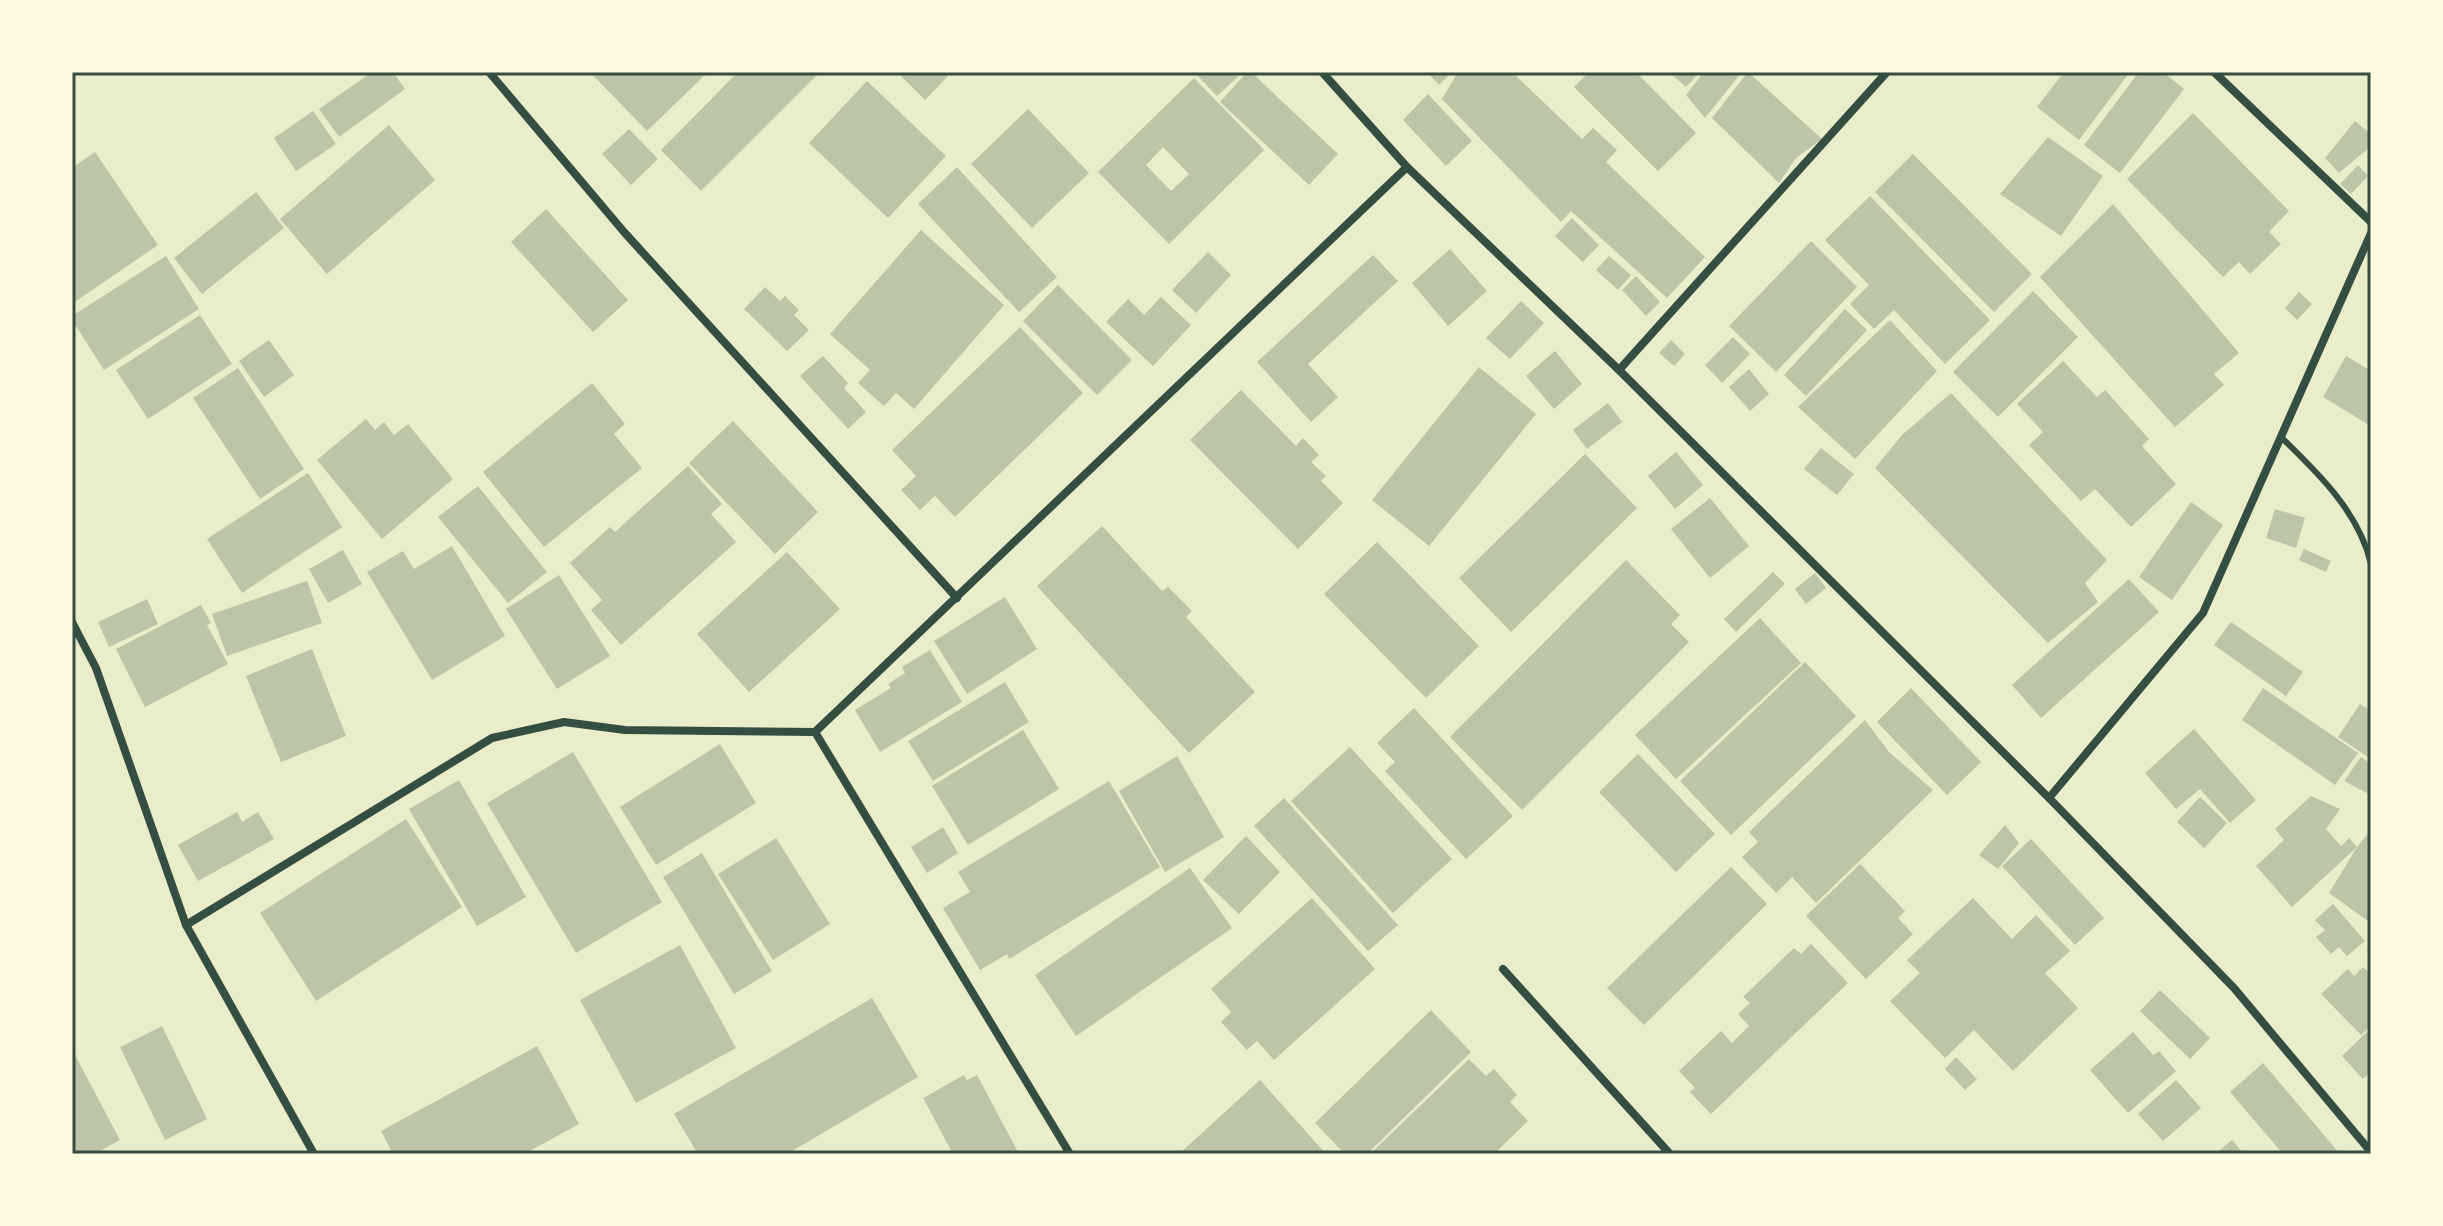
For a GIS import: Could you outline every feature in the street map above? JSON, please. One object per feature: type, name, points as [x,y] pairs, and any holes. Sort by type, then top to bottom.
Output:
[{"type":"street","points":[[489,72],[624,232],[957,598]]},
{"type":"street","points":[[1322,72],[1407,167],[1619,370],[2049,798],[2234,988],[2371,1152]]},
{"type":"street","points":[[1619,370],[1887,72]]},
{"type":"street","points":[[2214,72],[2371,222]]},
{"type":"street","points":[[186,925],[492,738],[564,722],[625,730],[815,732],[1407,167]]},
{"type":"street","points":[[2049,798],[2203,613],[2371,233]]},
{"type":"street","points":[[72,622],[96,668],[186,925],[314,1154]]},
{"type":"street","points":[[815,732],[1070,1154]]},
{"type":"street","points":[[1503,969],[1670,1154]]},
{"type":"lane","points":[[2281,437],[2351,514],[2366,543],[2371,564]]},
{"type":"building","points":[[372,72],[393,72],[405,89],[339,137],[319,109]]},
{"type":"building","points":[[590,72],[708,72],[647,131]]},
{"type":"building","points":[[738,72],[820,72],[701,191],[661,150]]},
{"type":"building","points":[[897,72],[952,72],[925,100]]},
{"type":"building","points":[[1194,72],[1243,72],[1217,96]]},
{"type":"building","points":[[1247,72],[1251,72],[1338,154],[1309,185],[1220,102]]},
{"type":"building","points":[[1427,72],[1452,72],[1439,85]]},
{"type":"building","points":[[1458,72],[1512,72],[1582,139],[1593,128],[1617,150],[1606,162],[1705,257],[1667,298],[1571,211],[1561,222],[1442,99]]},
{"type":"building","points":[[1589,72],[1636,72],[1696,133],[1658,171],[1574,87]]},
{"type":"building","points":[[1669,72],[1700,72],[1686,87]]},
{"type":"building","points":[[1704,72],[1742,72],[1705,118],[1686,95]]},
{"type":"building","points":[[1748,72],[1822,139],[1796,158],[1779,183],[1712,118]]},
{"type":"building","points":[[2064,72],[2130,72],[2079,140],[2037,107]]},
{"type":"building","points":[[2139,72],[2163,72],[2184,89],[2120,173],[2084,145]]},
{"type":"building","points":[[1194,78],[1264,150],[1169,244],[1098,172]],"holes":[[[1163,147],[1189,174],[1171,191],[1146,165]]]},
{"type":"building","points":[[867,81],[946,156],[888,218],[809,143]]},
{"type":"building","points":[[1428,94],[1472,141],[1446,166],[1403,120]]},
{"type":"building","points":[[1028,109],[1089,173],[1032,228],[971,164]]},
{"type":"building","points":[[313,111],[336,144],[296,171],[274,138]]},
{"type":"building","points":[[2193,113],[2289,211],[2269,232],[2281,244],[2250,274],[2239,262],[2223,277],[2127,179]]},
{"type":"building","points":[[2355,121],[2371,134],[2371,146],[2339,173],[2325,158]]},
{"type":"building","points":[[389,125],[435,180],[327,274],[280,219]]},
{"type":"building","points":[[629,129],[658,159],[631,185],[602,154]]},
{"type":"building","points":[[2048,137],[2103,176],[2061,236],[2000,194]]},
{"type":"building","points":[[95,152],[158,245],[72,304],[72,168]]},
{"type":"building","points":[[1913,154],[2032,274],[1994,312],[1875,192]]},
{"type":"building","points":[[2358,165],[2368,176],[2351,194],[2340,184]]},
{"type":"building","points":[[957,167],[1057,277],[1019,312],[918,204]]},
{"type":"building","points":[[256,192],[284,228],[202,294],[174,258]]},
{"type":"building","points":[[1870,196],[1990,320],[1945,364],[1894,310],[1874,329],[1850,304],[1869,285],[1825,240]]},
{"type":"building","points":[[2113,204],[2239,353],[2214,374],[2224,385],[2175,427],[2040,277]]},
{"type":"building","points":[[546,209],[628,300],[593,332],[511,242]]},
{"type":"building","points":[[1572,218],[1599,245],[1583,262],[1555,236]]},
{"type":"building","points":[[921,230],[1004,305],[914,409],[896,393],[884,406],[858,383],[870,370],[830,334]]},
{"type":"building","points":[[1811,241],[1857,287],[1776,372],[1729,326]]},
{"type":"building","points":[[1450,249],[1487,291],[1448,326],[1412,283]]},
{"type":"building","points":[[1208,252],[1231,275],[1196,313],[1172,290]]},
{"type":"building","points":[[1373,255],[1398,281],[1308,364],[1338,397],[1311,422],[1257,362]]},
{"type":"building","points":[[166,256],[199,309],[104,370],[72,316]]},
{"type":"building","points":[[1609,256],[1631,275],[1618,290],[1596,270]]},
{"type":"building","points":[[1636,276],[1660,302],[1646,316],[1622,290]]},
{"type":"building","points":[[1058,285],[1132,360],[1097,395],[1023,321]]},
{"type":"building","points":[[765,287],[780,301],[785,296],[799,310],[794,315],[809,330],[787,351],[744,309]]},
{"type":"building","points":[[2033,291],[2078,337],[1998,417],[1953,372]]},
{"type":"building","points":[[2299,292],[2312,304],[2297,320],[2285,308]]},
{"type":"building","points":[[1161,297],[1191,325],[1153,366],[1106,322],[1128,299],[1144,315]]},
{"type":"building","points":[[1521,301],[1544,323],[1510,359],[1486,338]]},
{"type":"building","points":[[1845,309],[1867,330],[1806,396],[1784,375]]},
{"type":"building","points":[[200,315],[232,364],[148,419],[116,370]]},
{"type":"building","points":[[1890,320],[1937,371],[1855,459],[1798,407]]},
{"type":"building","points":[[1020,327],[1083,393],[955,517],[935,496],[920,510],[901,490],[916,476],[892,450]]},
{"type":"building","points":[[1733,337],[1750,354],[1722,383],[1705,365]]},
{"type":"building","points":[[269,340],[294,375],[264,397],[239,361]]},
{"type":"building","points":[[1671,340],[1685,354],[1674,366],[1659,353]]},
{"type":"building","points":[[1555,351],[1582,384],[1554,409],[1526,376]]},
{"type":"building","points":[[823,356],[848,383],[844,388],[866,412],[848,429],[800,376]]},
{"type":"building","points":[[2346,356],[2371,371],[2369,425],[2323,397]]},
{"type":"building","points":[[2063,361],[2097,397],[2105,390],[2149,439],[2142,446],[2176,484],[2131,527],[2095,489],[2081,501],[2029,445],[2043,432],[2017,404]]},
{"type":"building","points":[[1479,367],[1536,414],[1429,546],[1372,500]]},
{"type":"building","points":[[238,368],[304,469],[260,499],[193,398]]},
{"type":"building","points":[[1749,369],[1769,394],[1750,411],[1729,387]]},
{"type":"building","points":[[592,383],[625,424],[614,434],[642,468],[544,547],[483,472]]},
{"type":"building","points":[[1241,390],[1296,446],[1303,438],[1319,455],[1311,462],[1326,476],[1321,481],[1343,503],[1298,549],[1190,440]]},
{"type":"building","points":[[1951,393],[2107,560],[2085,583],[2098,602],[2048,643],[1875,468],[1902,435]]},
{"type":"building","points":[[1608,403],[1622,422],[1587,449],[1573,430]]},
{"type":"building","points":[[366,419],[375,430],[384,422],[394,435],[408,424],[453,479],[382,539],[317,460]]},
{"type":"building","points":[[733,421],[818,512],[775,554],[689,463]]},
{"type":"building","points":[[1821,448],[1854,474],[1837,495],[1804,469]]},
{"type":"building","points":[[1676,452],[1703,485],[1675,509],[1648,476]]},
{"type":"building","points":[[1585,454],[1637,508],[1511,632],[1459,578]]},
{"type":"building","points":[[688,466],[722,504],[711,514],[736,542],[621,645],[591,610],[602,600],[570,563],[610,527],[615,532]]},
{"type":"building","points":[[308,473],[342,527],[242,593],[207,539]]},
{"type":"building","points":[[478,486],[547,572],[508,603],[438,517]]},
{"type":"building","points":[[1710,498],[1749,546],[1710,578],[1671,529]]},
{"type":"building","points":[[2191,502],[2223,525],[2172,600],[2139,577]]},
{"type":"building","points":[[2275,509],[2305,518],[2296,548],[2266,538]]},
{"type":"building","points":[[1102,526],[1162,591],[1168,587],[1192,611],[1186,617],[1255,692],[1189,753],[1037,586]]},
{"type":"building","points":[[1377,542],[1479,646],[1426,698],[1324,594]]},
{"type":"building","points":[[452,546],[505,636],[432,680],[367,572],[403,551],[414,569]]},
{"type":"building","points":[[2304,549],[2331,561],[2326,572],[2299,560]]},
{"type":"building","points":[[343,550],[362,584],[328,603],[309,569]]},
{"type":"building","points":[[787,552],[840,609],[749,692],[697,634]]},
{"type":"building","points":[[1626,560],[1680,615],[1671,624],[1689,642],[1522,810],[1450,737]]},
{"type":"building","points":[[1773,572],[1785,584],[1736,632],[1724,619]]},
{"type":"building","points":[[1815,573],[1826,588],[1806,604],[1795,589]]},
{"type":"building","points":[[559,575],[610,656],[557,689],[506,609]]},
{"type":"building","points":[[2129,579],[2159,612],[2041,718],[2012,685]]},
{"type":"building","points":[[307,581],[322,623],[227,656],[212,614]]},
{"type":"building","points":[[1005,597],[1037,649],[967,694],[934,641]]},
{"type":"building","points":[[147,599],[158,624],[109,647],[98,622]]},
{"type":"building","points":[[201,605],[211,623],[207,625],[228,664],[145,707],[116,649]]},
{"type":"building","points":[[1760,618],[1801,663],[1676,779],[1635,735]]},
{"type":"building","points":[[2231,622],[2303,672],[2286,696],[2214,645]]},
{"type":"building","points":[[312,649],[346,736],[281,762],[246,676]]},
{"type":"building","points":[[930,650],[962,702],[880,752],[855,710],[891,688],[888,684],[905,673],[902,667]]},
{"type":"building","points":[[1805,662],[1856,716],[1731,835],[1680,781]]},
{"type":"building","points":[[1005,682],[1029,722],[933,781],[908,741]]},
{"type":"building","points":[[1911,688],[1981,762],[1947,795],[1877,722]]},
{"type":"building","points":[[2263,688],[2358,753],[2335,785],[2242,720]]},
{"type":"building","points":[[2360,704],[2371,711],[2371,759],[2338,737]]},
{"type":"building","points":[[1414,708],[1513,816],[1466,859],[1385,771],[1395,762],[1377,743]]},
{"type":"building","points":[[1865,720],[1889,752],[1933,790],[1816,903],[1792,877],[1776,893],[1742,857],[1758,842],[1749,832]]},
{"type":"building","points":[[2194,729],[2256,800],[2230,823],[2200,789],[2176,809],[2145,773]]},
{"type":"building","points":[[1023,730],[1059,789],[968,845],[932,786]]},
{"type":"building","points":[[720,744],[756,803],[656,865],[620,807]]},
{"type":"building","points":[[1350,747],[1452,859],[1393,913],[1291,801]]},
{"type":"building","points":[[573,752],[662,902],[576,953],[487,803]]},
{"type":"building","points":[[1638,754],[1715,834],[1676,872],[1599,792]]},
{"type":"building","points":[[1177,756],[1224,837],[1165,872],[1119,791]]},
{"type":"building","points":[[2361,757],[2371,764],[2371,795],[2344,781]]},
{"type":"building","points":[[459,780],[526,897],[477,926],[409,809]]},
{"type":"building","points":[[1109,781],[1160,867],[1009,959],[1007,954],[980,970],[943,908],[970,892],[958,872]]},
{"type":"building","points":[[2311,796],[2340,809],[2326,829],[2341,846],[2349,838],[2357,847],[2292,907],[2256,866],[2284,840],[2275,829]]},
{"type":"building","points":[[2200,797],[2227,823],[2204,848],[2177,822]]},
{"type":"building","points":[[1284,798],[1398,925],[1368,951],[1254,826]]},
{"type":"building","points":[[237,812],[242,822],[258,812],[274,839],[198,881],[178,845]]},
{"type":"building","points":[[406,819],[462,907],[316,1001],[260,913]]},
{"type":"building","points":[[2005,825],[2019,843],[1998,869],[1979,855]]},
{"type":"building","points":[[943,827],[958,853],[927,873],[911,847]]},
{"type":"building","points":[[2371,830],[2371,923],[2329,893]]},
{"type":"building","points":[[1246,836],[1280,872],[1239,914],[1203,880]]},
{"type":"building","points":[[776,838],[830,924],[773,960],[718,874]]},
{"type":"building","points":[[2031,839],[2104,918],[2075,945],[2002,866]]},
{"type":"building","points":[[702,853],[772,971],[734,994],[663,877]]},
{"type":"building","points":[[1860,864],[1905,911],[1898,918],[1913,934],[1866,979],[1806,916]]},
{"type":"building","points":[[1731,867],[1767,904],[1644,1025],[1607,988]]},
{"type":"building","points":[[1190,868],[1232,928],[1076,1036],[1035,975]]},
{"type":"building","points":[[1312,898],[1375,969],[1274,1060],[1257,1041],[1247,1050],[1221,1022],[1231,1012],[1211,989]]},
{"type":"building","points":[[1973,898],[2012,939],[2036,915],[2070,951],[2045,973],[2078,1008],[2013,1071],[1974,1030],[1945,1058],[1890,1001],[1920,973],[1907,960]]},
{"type":"building","points":[[2333,904],[2365,941],[2347,956],[2339,947],[2331,954],[2316,937],[2325,930],[2315,920]]},
{"type":"building","points":[[1811,944],[1848,983],[1711,1114],[1690,1092],[1695,1088],[1679,1071],[1721,1031],[1732,1043],[1749,1026],[1738,1014],[1750,1003],[1743,997],[1794,948],[1801,954]]},
{"type":"building","points":[[680,945],[736,1048],[636,1103],[580,1000]]},
{"type":"building","points":[[2363,967],[2371,975],[2371,1026],[2361,1035],[2321,994],[2348,969],[2354,976]]},
{"type":"building","points":[[2160,990],[2210,1038],[2190,1059],[2140,1011]]},
{"type":"building","points":[[872,998],[918,1077],[787,1154],[698,1154],[674,1114]]},
{"type":"building","points":[[1431,1010],[1471,1052],[1367,1154],[1345,1154],[1315,1123]]},
{"type":"building","points":[[162,1026],[207,1119],[165,1140],[120,1047]]},
{"type":"building","points":[[2371,1028],[2371,1071],[2363,1079],[2342,1056]]},
{"type":"building","points":[[2133,1032],[2153,1055],[2159,1051],[2176,1071],[2128,1113],[2090,1070]]},
{"type":"building","points":[[537,1046],[579,1124],[524,1154],[393,1154],[381,1131]]},
{"type":"building","points":[[75,1055],[120,1140],[94,1154],[72,1154],[72,1056]]},
{"type":"building","points":[[1956,1057],[1977,1079],[1965,1090],[1945,1069]]},
{"type":"building","points":[[1469,1059],[1486,1076],[1494,1069],[1517,1095],[1510,1102],[1528,1121],[1494,1154],[1370,1154]]},
{"type":"building","points":[[2263,1063],[2340,1154],[2283,1154],[2230,1092]]},
{"type":"building","points":[[964,1075],[967,1080],[977,1075],[1019,1154],[953,1154],[923,1098]]},
{"type":"building","points":[[1260,1080],[1326,1154],[1179,1154]]},
{"type":"building","points":[[2176,1080],[2201,1108],[2163,1141],[2138,1114]]},
{"type":"building","points":[[2232,1140],[2244,1154],[2215,1154]]}]
